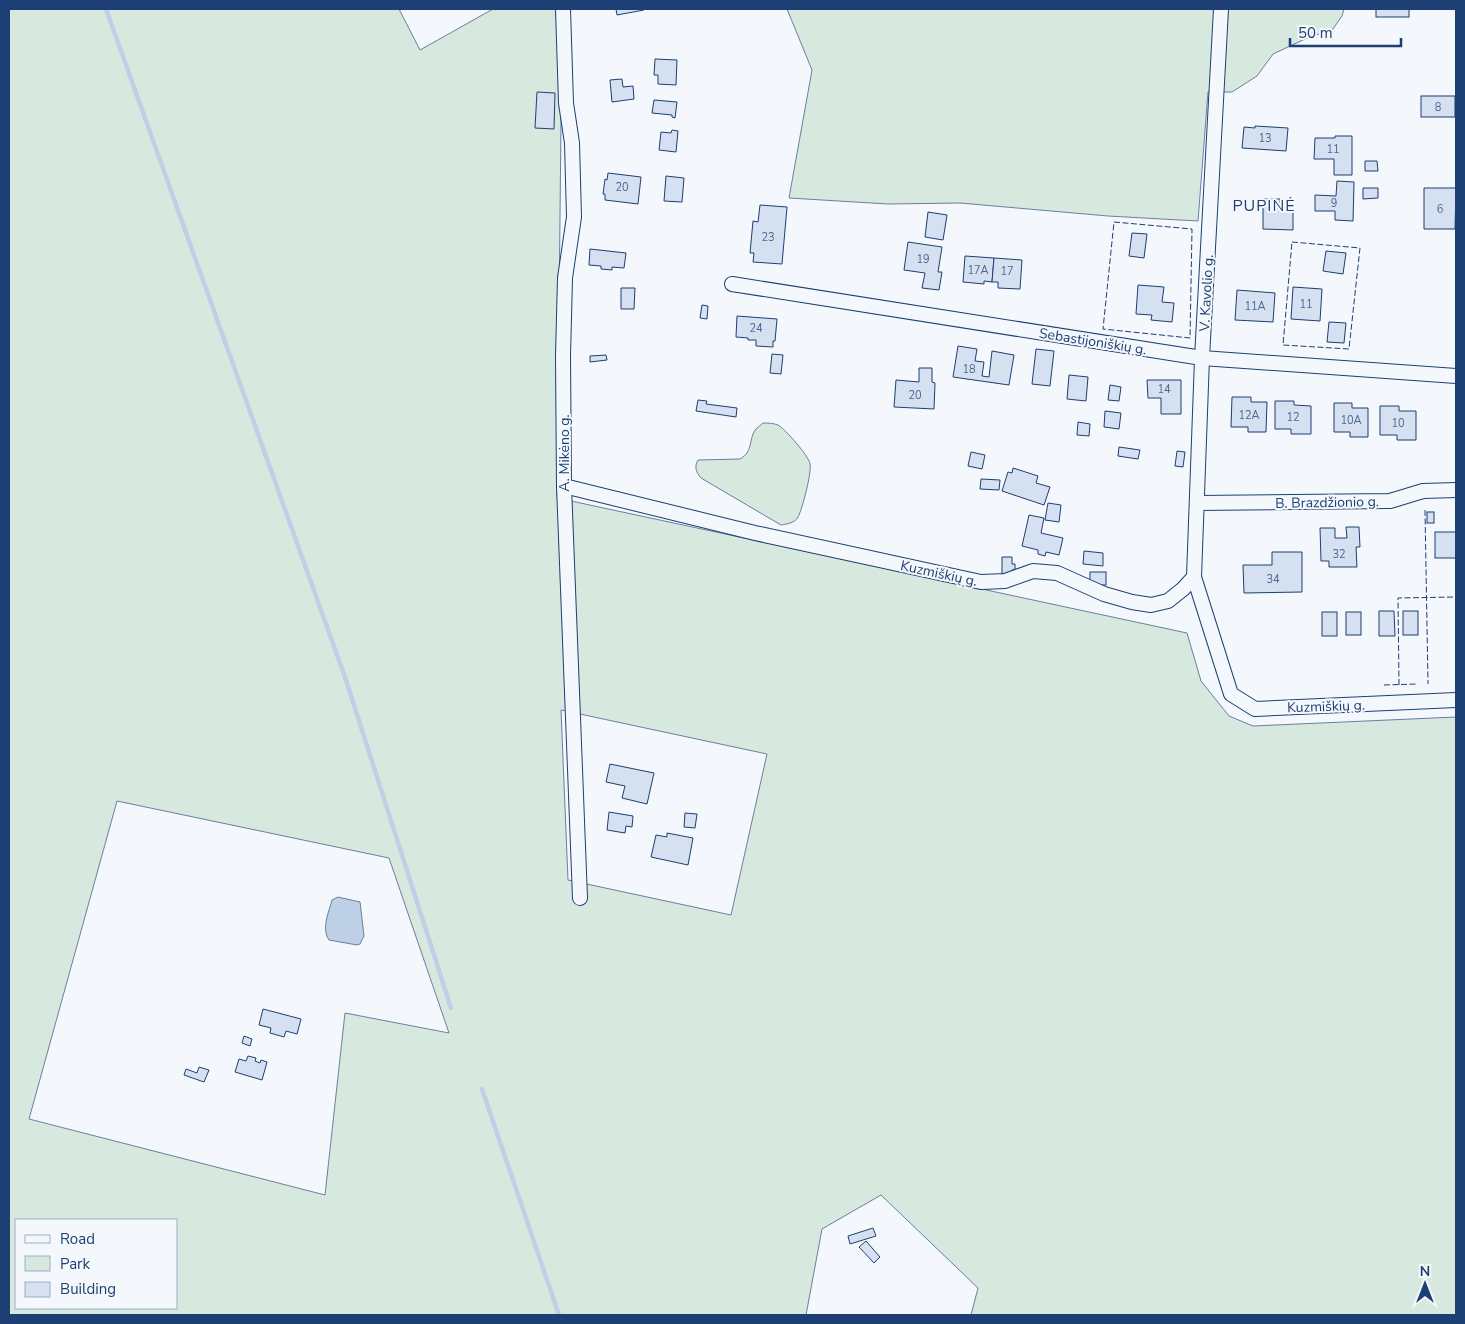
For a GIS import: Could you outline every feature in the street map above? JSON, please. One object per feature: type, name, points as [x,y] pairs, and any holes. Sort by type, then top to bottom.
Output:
[{"type":"street","name":"A. Mikėno g.","points":[[563,9],[566,102],[572,151],[574,216],[565,278],[564,486],[580,898]]},
{"type":"street","name":"V. Kavolio g.","points":[[1194,577],[1202,358],[1221,9]]},
{"type":"street","name":"Sebastijoniškių g.","points":[[732,284],[1202,358],[1456,376]]},
{"type":"street","name":"Kuzmiškių g.","points":[[564,486],[755,533],[981,582],[1005,581],[1033,572],[1057,573],[1104,594],[1132,602],[1151,604],[1168,601],[1194,577],[1231,694],[1255,709],[1456,700]]},
{"type":"street","name":"B. Brazdžionio g.","points":[[1197,503],[1390,501],[1423,490],[1456,490]]},
{"type":"green space","points":[[9,9],[399,9],[420,50],[493,9],[556,9],[561,122],[557,498],[1187,633],[1201,681],[1229,716],[1253,726],[1456,717],[1456,1315],[971,1315],[978,1288],[881,1195],[822,1229],[806,1315],[9,1315]],"holes":[[[561,710],[767,754],[731,915],[568,880]],[[117,801],[389,858],[449,1033],[345,1013],[325,1195],[29,1119]]]},
{"type":"green space","points":[[787,9],[1344,9],[1342,16],[1333,29],[1305,39],[1273,54],[1257,76],[1232,92],[1208,92],[1198,221],[1108,216],[960,203],[888,204],[789,198],[812,70]]},
{"type":"green space","points":[[763,423],[781,427],[801,449],[810,464],[808,482],[800,513],[795,521],[788,524],[781,525],[701,478],[696,469],[698,460],[740,459],[749,449],[756,429]]},
{"type":"water","points":[[338,897],[360,902],[364,936],[360,944],[329,940],[326,930],[328,915],[332,900]]},
{"type":"building","points":[[616,9],[644,9],[644,10],[617,15]]},
{"type":"building","points":[[1376,9],[1409,9],[1409,17],[1376,17]]},
{"type":"building","points":[[655,59],[677,60],[676,85],[658,84],[658,75],[654,75]]},
{"type":"building","points":[[622,79],[623,87],[633,86],[634,99],[612,102],[610,80]]},
{"type":"building","points":[[537,92],[555,93],[554,129],[535,128]]},
{"type":"building","points":[[1421,96],[1455,96],[1455,117],[1421,117]]},
{"type":"building","points":[[654,100],[677,102],[675,118],[672,115],[652,113]]},
{"type":"building","points":[[1255,126],[1288,128],[1286,151],[1242,148],[1244,127],[1255,128]]},
{"type":"building","points":[[672,130],[678,131],[676,152],[659,150],[661,132],[671,133]]},
{"type":"building","points":[[1335,136],[1352,136],[1352,175],[1334,175],[1334,159],[1314,159],[1315,138],[1335,138]]},
{"type":"building","points":[[1365,161],[1377,161],[1378,171],[1365,171]]},
{"type":"building","points":[[608,173],[641,177],[638,204],[605,200],[605,194],[603,194],[605,179],[607,180]]},
{"type":"building","points":[[666,176],[684,178],[682,202],[664,201]]},
{"type":"building","points":[[1337,181],[1354,182],[1353,221],[1335,220],[1335,211],[1315,211],[1315,195],[1336,196]]},
{"type":"building","points":[[1363,188],[1378,188],[1378,198],[1363,199]]},
{"type":"building","points":[[1424,188],[1456,188],[1455,229],[1424,229]]},
{"type":"building","points":[[1263,199],[1280,199],[1280,207],[1293,208],[1293,230],[1263,229]]},
{"type":"building","points":[[760,205],[787,207],[782,264],[753,262],[754,253],[750,253],[753,221],[758,222]]},
{"type":"building","points":[[928,212],[947,215],[943,240],[925,237]]},
{"type":"building","points":[[1132,233],[1147,234],[1144,258],[1129,256]]},
{"type":"building","points":[[908,242],[942,247],[938,272],[942,272],[939,290],[922,288],[925,273],[904,270]]},
{"type":"building","points":[[590,249],[626,253],[624,268],[612,267],[612,270],[601,269],[601,266],[589,265]]},
{"type":"building","points":[[1326,251],[1346,253],[1343,274],[1323,271]]},
{"type":"building","points":[[965,256],[994,258],[992,282],[984,281],[984,284],[963,282]]},
{"type":"building","points":[[994,258],[1022,260],[1020,289],[998,288],[998,282],[992,282]]},
{"type":"building","points":[[1138,285],[1164,287],[1162,302],[1174,303],[1172,322],[1151,320],[1152,315],[1136,314]]},
{"type":"building","points":[[1293,287],[1322,289],[1320,321],[1291,319]]},
{"type":"building","points":[[621,288],[635,288],[634,309],[621,309]]},
{"type":"building","points":[[1237,290],[1275,293],[1273,322],[1235,320]]},
{"type":"building","points":[[702,305],[708,306],[707,319],[700,318]]},
{"type":"building","points":[[737,316],[777,319],[773,347],[756,346],[756,340],[736,337]]},
{"type":"building","points":[[1329,322],[1346,323],[1344,343],[1327,342]]},
{"type":"building","points":[[958,346],[977,349],[975,361],[984,362],[982,376],[989,377],[992,351],[1014,355],[1009,385],[953,377]]},
{"type":"building","points":[[1036,349],[1054,351],[1050,386],[1032,384]]},
{"type":"building","points":[[772,354],[783,355],[781,374],[770,373]]},
{"type":"building","points":[[606,355],[607,360],[590,362],[590,356]]},
{"type":"building","points":[[919,368],[932,368],[932,382],[935,383],[934,409],[894,407],[896,380],[919,382]]},
{"type":"building","points":[[1069,375],[1088,377],[1086,401],[1067,399]]},
{"type":"building","points":[[1147,380],[1181,380],[1181,414],[1161,414],[1161,398],[1148,398]]},
{"type":"building","points":[[1110,385],[1121,387],[1119,401],[1108,400]]},
{"type":"building","points":[[1232,397],[1251,397],[1251,402],[1267,402],[1266,432],[1248,432],[1248,427],[1231,427]]},
{"type":"building","points":[[698,400],[707,401],[706,404],[737,408],[736,417],[696,411]]},
{"type":"building","points":[[1275,401],[1294,401],[1294,405],[1311,406],[1311,434],[1291,434],[1291,429],[1275,429]]},
{"type":"building","points":[[1334,403],[1352,403],[1352,408],[1368,408],[1368,437],[1350,437],[1350,432],[1334,432]]},
{"type":"building","points":[[1380,406],[1399,406],[1399,411],[1416,411],[1416,440],[1397,440],[1397,435],[1380,435]]},
{"type":"building","points":[[1105,411],[1121,413],[1119,429],[1104,427]]},
{"type":"building","points":[[1078,422],[1090,424],[1089,436],[1077,435]]},
{"type":"building","points":[[1119,447],[1140,450],[1138,459],[1118,456]]},
{"type":"building","points":[[1177,451],[1185,452],[1183,467],[1175,466]]},
{"type":"building","points":[[971,452],[985,455],[982,469],[968,466]]},
{"type":"building","points":[[1013,468],[1038,476],[1036,483],[1050,487],[1044,505],[1002,491],[1008,472],[1012,473]]},
{"type":"building","points":[[981,479],[1000,480],[999,490],[980,489]]},
{"type":"building","points":[[1048,503],[1061,505],[1059,522],[1045,520]]},
{"type":"building","points":[[1427,512],[1434,512],[1434,523],[1427,523]]},
{"type":"building","points":[[1029,515],[1044,518],[1041,533],[1063,538],[1059,555],[1046,552],[1045,556],[1038,554],[1038,550],[1022,546]]},
{"type":"building","points":[[1346,527],[1359,527],[1360,547],[1356,547],[1357,567],[1329,567],[1329,561],[1321,561],[1320,528],[1335,528],[1335,538],[1347,538]]},
{"type":"building","points":[[1435,532],[1456,532],[1456,558],[1435,558]]},
{"type":"building","points":[[1084,551],[1103,553],[1103,566],[1083,564]]},
{"type":"building","points":[[1272,552],[1302,552],[1302,592],[1244,593],[1243,565],[1272,565]]},
{"type":"building","points":[[1002,557],[1012,557],[1012,564],[1015,564],[1015,570],[1012,570],[1011,574],[1002,574]]},
{"type":"building","points":[[1090,572],[1106,572],[1106,585],[1090,585]]},
{"type":"building","points":[[1379,611],[1394,611],[1395,636],[1379,636]]},
{"type":"building","points":[[1403,611],[1418,611],[1418,635],[1403,635]]},
{"type":"building","points":[[1322,612],[1337,612],[1337,636],[1322,636]]},
{"type":"building","points":[[1346,612],[1361,612],[1361,635],[1346,635]]},
{"type":"building","points":[[610,764],[654,773],[647,804],[622,798],[625,786],[606,782]]},
{"type":"building","points":[[609,812],[633,816],[632,827],[626,826],[625,833],[607,830]]},
{"type":"building","points":[[685,813],[697,814],[695,828],[684,827]]},
{"type":"building","points":[[667,833],[693,838],[688,865],[651,857],[656,835],[667,837]]},
{"type":"building","points":[[263,1009],[301,1019],[297,1034],[286,1031],[284,1037],[270,1033],[271,1028],[259,1025]]},
{"type":"building","points":[[244,1036],[252,1039],[250,1046],[242,1043]]},
{"type":"building","points":[[248,1056],[256,1058],[255,1061],[260,1063],[261,1060],[267,1062],[262,1080],[235,1072],[239,1059],[246,1061]]},
{"type":"building","points":[[199,1067],[209,1070],[204,1082],[184,1075],[186,1069],[197,1073]]},
{"type":"building","points":[[873,1228],[876,1236],[850,1244],[848,1236]]},
{"type":"building","points":[[866,1241],[880,1257],[874,1263],[859,1247]]},
{"type":"waterway","points":[[106,9],[346,680],[451,1008]]},
{"type":"waterway","points":[[482,1089],[559,1315]]},
{"type":"fence","points":[[1114,222],[1192,229],[1190,338],[1103,329],[1114,222]]},
{"type":"fence","points":[[1292,242],[1360,248],[1349,349],[1283,345],[1292,242]]},
{"type":"fence","points":[[1425,510],[1428,684]]},
{"type":"fence","points":[[1399,685],[1398,598],[1456,597]]},
{"type":"fence","points":[[1384,685],[1417,684]]},
{"type":"district","name":"PUPINĖ","points":[[1264,205]]}]
